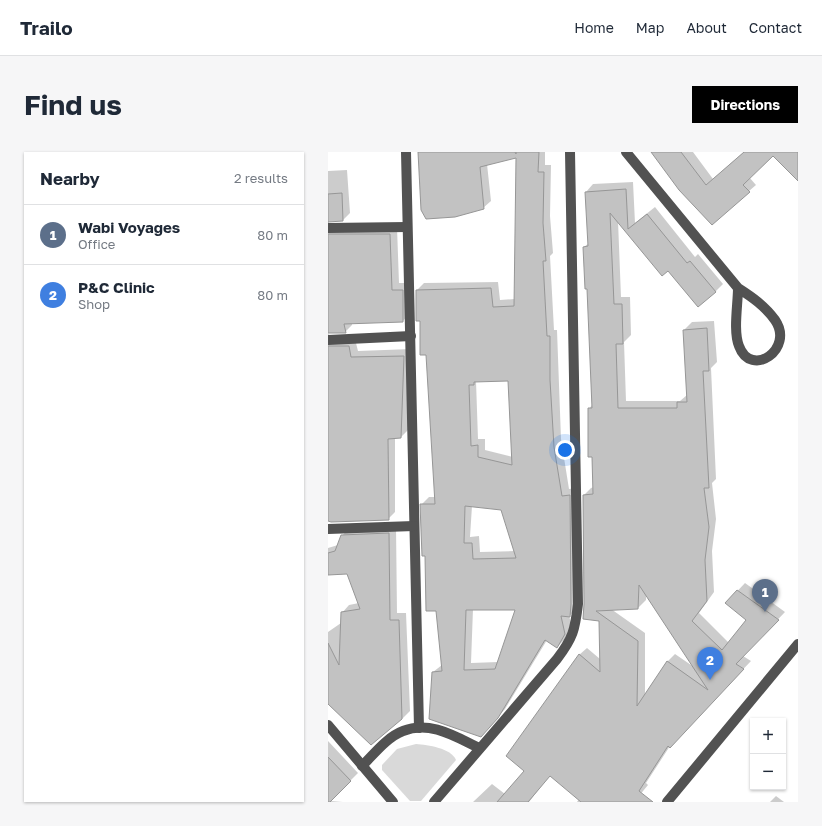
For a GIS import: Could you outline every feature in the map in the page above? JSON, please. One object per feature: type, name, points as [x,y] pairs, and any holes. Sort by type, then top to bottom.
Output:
[{"type":"street","points":[[406,152],[419,728]]},
{"type":"street","points":[[434,802],[557,659],[568,644],[574,632],[578,604],[570,152]]},
{"type":"street","points":[[626,152],[738,288],[755,298],[776,321],[779,330],[779,341],[774,354],[767,358],[757,360],[750,359],[742,352],[738,344],[736,334],[738,288]]},
{"type":"street","points":[[328,228],[407,227]]},
{"type":"street","points":[[328,340],[411,336]]},
{"type":"street","points":[[328,529],[414,526]]},
{"type":"street","points":[[667,802],[798,644]]},
{"type":"street","points":[[328,725],[393,802]]},
{"type":"street","points":[[362,766],[402,731],[419,728],[434,728],[447,732],[479,748]]},
{"type":"shaded area","points":[[416,744],[433,746],[444,750],[456,760],[421,801],[410,801],[382,770],[382,765],[397,749]]},
{"type":"building","points":[[418,152],[515,152],[516,154],[516,152],[539,152],[538,172],[544,172],[543,223],[546,261],[543,261],[547,336],[550,336],[550,380],[554,447],[562,496],[570,495],[570,617],[561,616],[565,634],[557,648],[545,640],[498,718],[481,737],[429,719],[432,672],[442,671],[436,611],[426,611],[425,556],[422,556],[420,504],[435,504],[426,355],[420,355],[420,321],[416,321],[416,290],[491,288],[493,307],[514,306],[516,158],[480,167],[484,209],[455,217],[426,219],[421,210]],"holes":[[[508,381],[512,465],[478,457],[478,445],[471,446],[469,385],[474,385],[474,382]],[[465,506],[501,510],[516,558],[473,559],[472,543],[464,543]],[[466,610],[515,610],[495,669],[464,670]]]},
{"type":"building","points":[[651,152],[681,152],[706,185],[744,152],[798,152],[798,181],[773,156],[743,185],[750,192],[712,225],[679,190]]},
{"type":"building","points":[[626,189],[628,229],[647,214],[687,263],[690,261],[716,292],[698,307],[668,271],[662,276],[610,213],[614,304],[622,304],[623,344],[616,344],[618,408],[677,408],[677,402],[687,402],[683,330],[707,328],[709,371],[703,371],[709,488],[704,488],[709,527],[705,560],[707,601],[692,621],[722,650],[746,620],[725,603],[737,590],[779,620],[736,664],[744,669],[670,748],[668,746],[639,791],[653,802],[581,802],[550,776],[528,802],[497,802],[524,771],[506,756],[579,654],[600,672],[599,621],[583,619],[583,495],[593,494],[592,457],[588,457],[588,408],[592,408],[587,289],[585,289],[583,247],[588,246],[585,192]],"holes":[[[639,585],[708,690],[667,661],[637,706],[638,641],[596,611],[638,609]]]},
{"type":"building","points":[[342,193],[343,221],[328,222],[328,194]]},
{"type":"building","points":[[328,234],[390,234],[392,290],[403,290],[403,322],[344,324],[346,333],[328,333]]},
{"type":"building","points":[[328,346],[349,346],[351,357],[404,356],[401,438],[388,439],[389,520],[328,521]]},
{"type":"building","points":[[389,533],[390,620],[399,620],[402,719],[371,745],[328,704],[328,643],[339,665],[341,612],[360,609],[347,574],[328,575],[328,553],[335,551],[341,535]]},
{"type":"building","points":[[328,757],[351,781],[330,802],[328,802]]},
{"type":"place","name":"Wabi Voyages","points":[[765,612]]},
{"type":"place","name":"P&C Clinic","points":[[710,680]]}]
